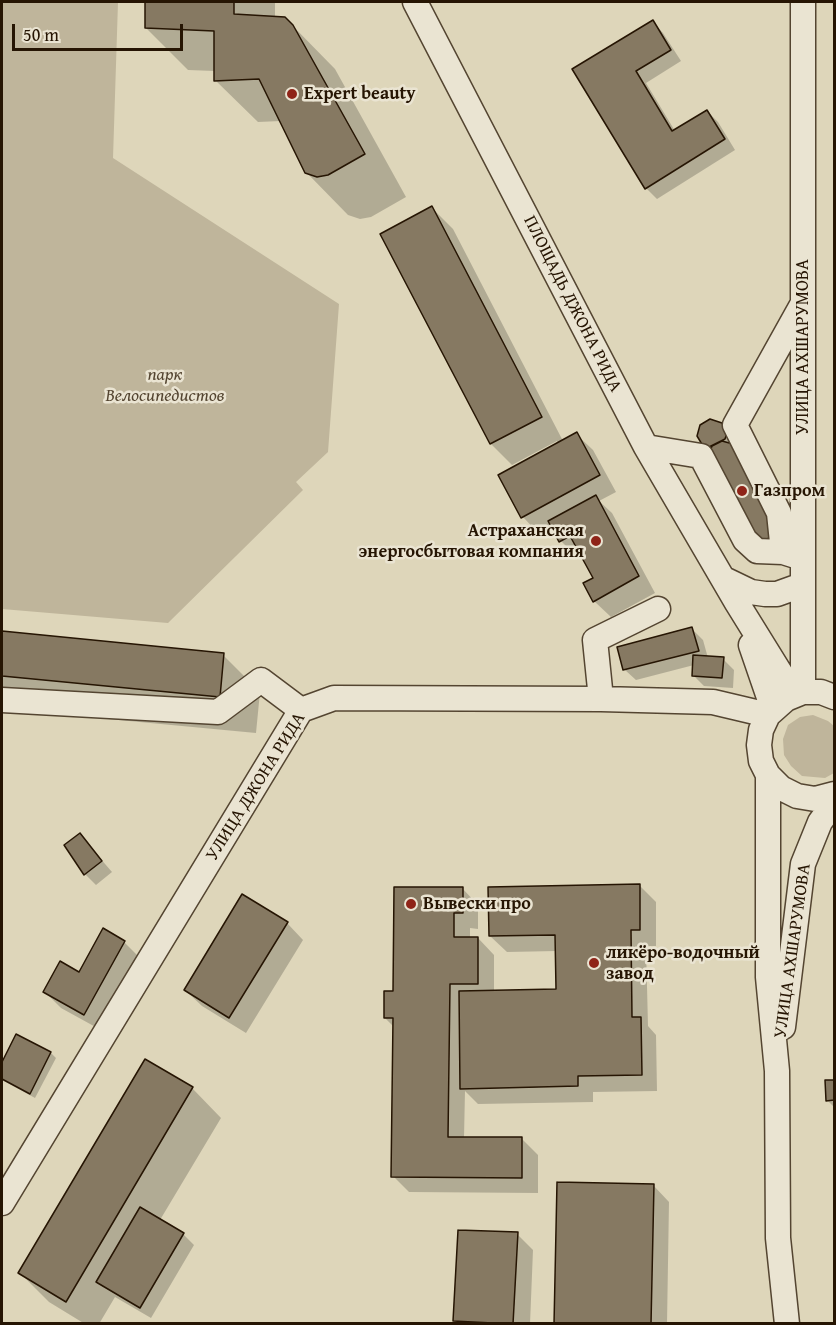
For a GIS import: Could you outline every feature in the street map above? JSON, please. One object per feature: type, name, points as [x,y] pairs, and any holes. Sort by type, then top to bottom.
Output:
[{"type":"street","name":"ПЛОЩАДЬ ДЖОНА РИДА","points":[[415,2],[646,447],[737,603],[798,694]]},
{"type":"street","name":"УЛИЦА АХШАРУМОВА","points":[[798,694],[802,585],[792,555],[804,302],[803,2]]},
{"type":"street","points":[[646,447],[701,456],[745,540],[757,551],[792,555],[779,513],[735,425],[804,302]]},
{"type":"street","points":[[724,579],[751,592],[765,594],[777,594],[802,585]]},
{"type":"street","name":"ПЛОЩАДЬ ДЖОНА РИДА","points":[[737,603],[771,712]]},
{"type":"street","points":[[600,699],[595,640],[658,609]]},
{"type":"street","points":[[2,700],[218,712],[261,680],[301,710]]},
{"type":"street","points":[[771,712],[798,694],[821,692],[834,697]]},
{"type":"street","name":"УЛИЦА ДЖОНА РИДА","points":[[2,1203],[301,710],[334,698],[600,699],[713,702],[771,712]]},
{"type":"street","name":"УЛИЦА АХШАРУМОВА","points":[[771,712],[761,730],[759,745],[761,761],[768,775],[768,977],[777,1071],[778,1238],[786,1323]]},
{"type":"street","points":[[768,775],[781,788],[797,796],[815,799],[834,794]]},
{"type":"street","name":"УЛИЦА АХШАРУМОВА","points":[[777,1071],[803,864],[820,822],[834,803]]},
{"type":"green space","name":"парк Велосипедистов","points":[[2,2],[118,2],[113,158],[339,304],[328,452],[296,482],[303,490],[168,623],[2,609]]},
{"type":"green space","points":[[813,715],[834,726],[834,773],[825,778],[802,776],[791,766],[784,755],[783,739],[788,725],[800,717]]},
{"type":"building","points":[[145,2],[234,2],[234,14],[285,17],[293,25],[365,154],[328,175],[317,177],[305,173],[259,79],[214,81],[214,31],[145,28]]},
{"type":"building","points":[[653,20],[671,50],[636,71],[672,131],[707,110],[725,139],[645,189],[572,69]]},
{"type":"building","points":[[432,206],[542,417],[490,444],[380,234]]},
{"type":"building","points":[[710,419],[722,423],[727,433],[725,439],[709,447],[703,446],[697,436],[700,425]]},
{"type":"building","points":[[577,432],[600,475],[521,518],[498,475]]},
{"type":"building","points":[[722,441],[733,444],[776,524],[773,536],[763,541],[746,528],[708,457],[712,446]]},
{"type":"building","points":[[596,495],[639,576],[593,602],[583,583],[593,578],[570,536],[559,542],[548,521]]},
{"type":"building","points":[[692,627],[699,651],[623,670],[617,647]]},
{"type":"building","points":[[2,631],[224,653],[220,697],[2,676]]},
{"type":"building","points":[[693,655],[724,657],[722,678],[692,676]]},
{"type":"building","points":[[80,833],[102,861],[84,875],[64,845]]},
{"type":"building","name":"ликёро-водочный завод","points":[[640,884],[640,930],[631,930],[632,1017],[641,1017],[642,1075],[578,1076],[578,1086],[460,1089],[459,991],[556,989],[555,935],[489,936],[488,887]]},
{"type":"building","points":[[394,887],[463,887],[463,913],[454,913],[454,937],[478,937],[478,984],[450,984],[448,1137],[522,1137],[522,1178],[391,1177],[393,1018],[384,1018],[384,991],[393,991]]},
{"type":"building","points":[[242,894],[288,922],[229,1018],[184,990]]},
{"type":"building","points":[[103,928],[125,941],[84,1015],[43,992],[60,961],[79,972]]},
{"type":"building","points":[[16,1034],[51,1052],[30,1094],[2,1079],[2,1062]]},
{"type":"building","points":[[145,1059],[193,1087],[66,1302],[18,1273]]},
{"type":"building","points":[[825,1080],[834,1080],[834,1100],[826,1101]]},
{"type":"building","points":[[557,1182],[654,1184],[651,1324],[554,1324]]},
{"type":"building","points":[[140,1207],[184,1233],[140,1308],[96,1282]]},
{"type":"building","points":[[458,1230],[518,1232],[513,1324],[453,1321]]},
{"type":"place","name":"Expert beauty","points":[[292,94]]},
{"type":"place","name":"Газпром","points":[[742,491]]},
{"type":"place","name":"Астраханская энергосбытовая компания","points":[[596,541]]},
{"type":"place","name":"Вывески про","points":[[411,904]]},
{"type":"place","name":"ликёро-водочный завод","points":[[594,963]]}]
